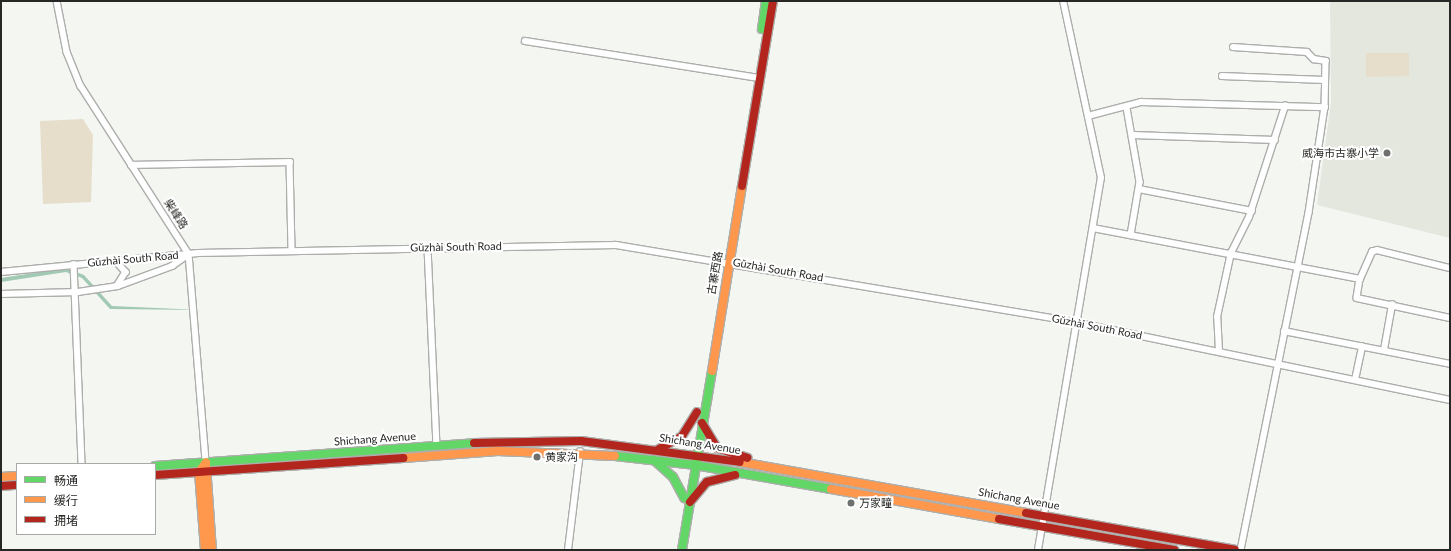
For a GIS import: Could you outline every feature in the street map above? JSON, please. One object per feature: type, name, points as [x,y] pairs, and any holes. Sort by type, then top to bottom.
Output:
[{"type":"main road","name":"古寨西路","points":[[757,78],[766,1]]},
{"type":"main road","name":"古寨西路","points":[[694,454],[698,412],[726,261],[757,78],[773,1]]},
{"type":"main road","name":"古寨西路","points":[[682,550],[692,464],[702,422],[726,261]]},
{"type":"main road","points":[[659,449],[682,436],[698,412]]},
{"type":"main road","points":[[702,422],[717,448],[761,465]]},
{"type":"main road","name":"Shichang Avenue","points":[[156,466],[540,440],[659,449],[1045,514],[1234,550]]},
{"type":"main road","name":"Shichang Avenue","points":[[156,475],[498,451],[580,452],[692,464],[1174,550]]},
{"type":"main road","points":[[653,459],[672,476],[687,501],[707,482],[745,474]]},
{"type":"main road","points":[[205,550],[203,472],[206,462]]},
{"type":"main road","points":[[203,472],[212,550]]},
{"type":"main road","points":[[1,477],[16,476]]},
{"type":"main road","points":[[1,486],[16,485]]},
{"type":"main road","name":"古寨西路","points":[[676,550],[687,501]]},
{"type":"street","name":"柴峰路","points":[[57,1],[66,52],[81,86],[189,254],[206,462]]},
{"type":"street","points":[[1038,550],[1045,514],[1074,322],[1101,178],[1063,1]]},
{"type":"street","points":[[526,41],[757,78]]},
{"type":"street","points":[[1233,47],[1307,52],[1314,59],[1326,61],[1324,80],[1325,107],[1297,266],[1240,550]]},
{"type":"street","points":[[1222,76],[1324,80]]},
{"type":"street","points":[[1088,116],[1127,108],[1141,102],[1325,107]]},
{"type":"street","points":[[1219,351],[1217,317],[1230,253],[1252,211],[1285,106]]},
{"type":"street","points":[[1127,108],[1139,162],[1139,188],[1131,235]]},
{"type":"street","points":[[1133,135],[1275,140]]},
{"type":"street","points":[[131,165],[290,162],[292,249]]},
{"type":"street","points":[[1139,188],[1252,211]]},
{"type":"street","points":[[1092,228],[1230,253],[1360,279]]},
{"type":"street","name":"Gǔzhài South Road","points":[[1,272],[74,268],[116,261],[189,254],[292,249],[616,245],[726,261],[1074,322],[1450,400]]},
{"type":"street","points":[[428,248],[437,446]]},
{"type":"street","points":[[1450,268],[1377,250],[1372,252],[1360,279],[1357,298],[1450,318]]},
{"type":"street","points":[[1,294],[75,292],[118,286],[172,266],[189,254]]},
{"type":"street","points":[[116,261],[124,266],[126,272],[118,286]]},
{"type":"street","points":[[74,268],[82,463]]},
{"type":"street","points":[[1384,350],[1392,305]]},
{"type":"street","points":[[1284,331],[1450,364]]},
{"type":"street","points":[[1355,380],[1362,347]]},
{"type":"street","points":[[568,550],[580,452]]},
{"type":"shaded area","name":"威海市古寨小学","points":[[1330,1],[1450,1],[1450,238],[1317,205],[1331,102]]},
{"type":"shaded area","points":[[1366,53],[1409,53],[1409,76],[1366,77]]},
{"type":"shaded area","points":[[83,119],[93,135],[91,202],[43,204],[40,121]]},
{"type":"shaded area","points":[[65,268],[84,275],[112,306],[201,310],[110,309],[82,278],[66,272],[1,282],[1,278]]},
{"type":"traffic: fast","points":[[762,29],[766,1]]},
{"type":"traffic: fast","points":[[682,550],[712,371]]},
{"type":"traffic: fast","points":[[156,466],[474,443]]},
{"type":"traffic: fast","points":[[615,456],[695,465],[831,489]]},
{"type":"traffic: fast","points":[[654,460],[673,477],[684,498]]},
{"type":"traffic: slow","points":[[712,371],[742,186]]},
{"type":"traffic: slow","points":[[403,458],[498,451],[615,456]]},
{"type":"traffic: slow","points":[[205,550],[199,472],[206,462]]},
{"type":"traffic: slow","points":[[740,462],[1026,513]]},
{"type":"traffic: slow","points":[[206,465],[212,550]]},
{"type":"traffic: slow","points":[[1,477],[16,476]]},
{"type":"traffic: slow","points":[[831,489],[999,519]]},
{"type":"traffic: jam","points":[[742,186],[773,1]]},
{"type":"traffic: jam","points":[[659,449],[682,436],[697,412]]},
{"type":"traffic: jam","points":[[702,423],[717,448],[747,458]]},
{"type":"traffic: jam","points":[[474,443],[581,441],[740,462]]},
{"type":"traffic: jam","points":[[156,475],[403,458]]},
{"type":"traffic: jam","points":[[690,502],[707,482],[735,475]]},
{"type":"traffic: jam","points":[[1,486],[16,485]]},
{"type":"traffic: jam","points":[[1026,513],[1235,550]]},
{"type":"traffic: jam","points":[[999,519],[1174,550]]},
{"type":"place","name":"威海市古寨小学","points":[[1387,153]]},
{"type":"place","name":"黄家沟","points":[[537,457]]},
{"type":"place","name":"万家疃","points":[[851,503]]}]
